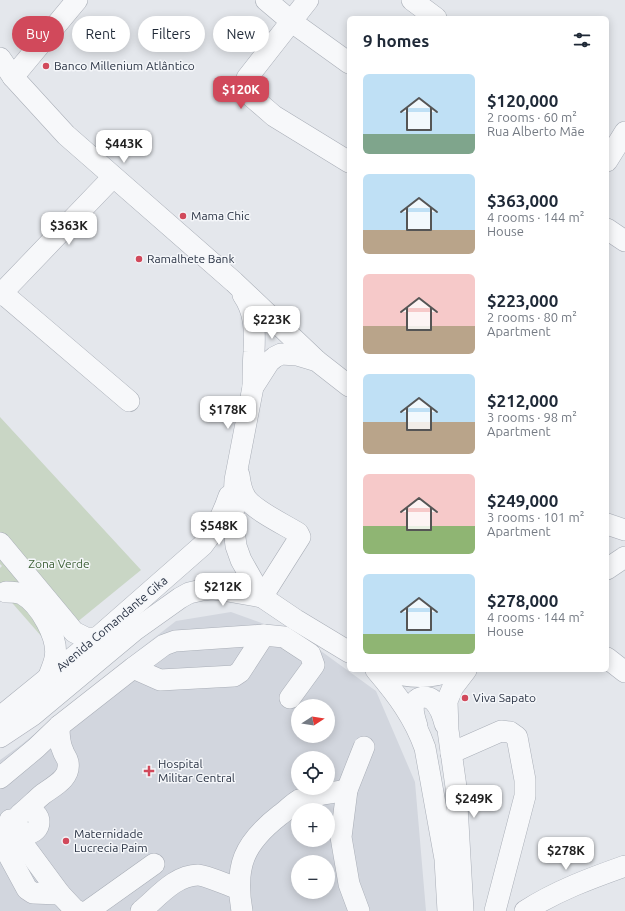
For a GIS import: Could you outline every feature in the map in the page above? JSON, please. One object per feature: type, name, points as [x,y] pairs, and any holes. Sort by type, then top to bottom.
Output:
[{"type":"street","points":[[13,77],[77,0]]},
{"type":"street","points":[[266,0],[292,22],[347,62]]},
{"type":"street","points":[[308,0],[247,78],[246,88],[252,97],[274,116],[347,161]]},
{"type":"street","points":[[412,0],[433,16]]},
{"type":"street","points":[[0,58],[13,77],[66,135],[234,282],[317,361],[347,384]]},
{"type":"street","points":[[609,158],[625,132]]},
{"type":"street","points":[[113,177],[1,293],[129,401]]},
{"type":"street","points":[[609,230],[625,241]]},
{"type":"street","points":[[234,282],[249,304],[254,320],[255,335],[253,387],[236,474],[233,520],[236,546],[248,573],[262,597],[296,620],[347,651]]},
{"type":"street","points":[[253,387],[269,362],[281,354],[297,354],[317,361]]},
{"type":"street","points":[[236,474],[247,499],[254,506],[298,533],[300,537],[262,597]]},
{"type":"street","name":"Avenida Comandante Gika","points":[[0,717],[97,638],[203,546],[214,531],[225,510],[236,474]]},
{"type":"street","points":[[609,525],[625,530]]},
{"type":"street","points":[[0,543],[74,632],[86,638],[97,638]]},
{"type":"street","points":[[609,568],[625,557]]},
{"type":"street","points":[[3,594],[28,576]]},
{"type":"street","name":"Avenida Comandante Gika","points":[[0,737],[33,715],[135,630],[184,596],[202,590],[212,589],[262,597]]},
{"type":"street","points":[[3,594],[20,593],[30,600],[42,613],[55,644],[56,657],[49,676]]},
{"type":"street","points":[[133,668],[160,680],[234,676],[240,672],[264,635]]},
{"type":"street","points":[[0,778],[60,726],[133,668],[164,645],[175,641],[264,635],[284,637],[310,654],[314,665],[290,698]]},
{"type":"street","points":[[609,660],[625,672]]},
{"type":"street","points":[[378,672],[399,698],[419,732]]},
{"type":"street","points":[[388,672],[397,675],[418,676],[443,674],[448,672]]},
{"type":"street","points":[[463,911],[456,787],[448,730],[447,701],[453,687],[464,672]]},
{"type":"street","points":[[448,730],[435,702],[425,697],[419,698],[415,702],[413,709],[425,748],[445,859],[448,911]]},
{"type":"street","points":[[60,726],[59,736],[63,751]]},
{"type":"street","points":[[451,753],[501,731],[510,732],[517,737],[525,780],[525,796],[495,911]]},
{"type":"street","points":[[36,748],[50,745],[63,751],[67,756],[69,763],[68,770],[61,782],[43,795],[19,822],[6,850],[27,889],[33,892],[60,894]]},
{"type":"street","points":[[359,911],[349,884],[341,837],[347,790],[364,747]]},
{"type":"street","points":[[242,911],[239,889],[242,859],[251,843],[268,824],[300,800],[347,790]]},
{"type":"street","points":[[19,822],[60,894],[75,910],[78,911]]},
{"type":"street","points":[[88,911],[154,864]]},
{"type":"street","points":[[525,911],[538,903],[587,880],[625,866]]},
{"type":"street","points":[[141,911],[174,882],[184,877],[198,875],[239,889]]},
{"type":"shaded area","name":"Hospital Militar Central","points":[[231,612],[303,638],[347,670],[347,672],[350,672],[376,691],[415,782],[426,911],[0,911],[0,760],[21,745],[119,665],[176,621]]},
{"type":"green space","name":"Zona Verde","points":[[0,417],[141,570],[49,645],[0,589],[0,568],[2,566],[0,564]]},
{"type":"place","name":"Banco Millenium Atlântico","points":[[46,66]]},
{"type":"place","name":"Mama Chic","points":[[183,216]]},
{"type":"place","name":"Ramalhete Bank","points":[[139,259]]},
{"type":"place","name":"Viva Sapato","points":[[465,698]]},
{"type":"place","name":"Hospital Militar Central","points":[[149,771]]},
{"type":"place","name":"Maternidade Lucrecia Paim","points":[[66,841]]}]
